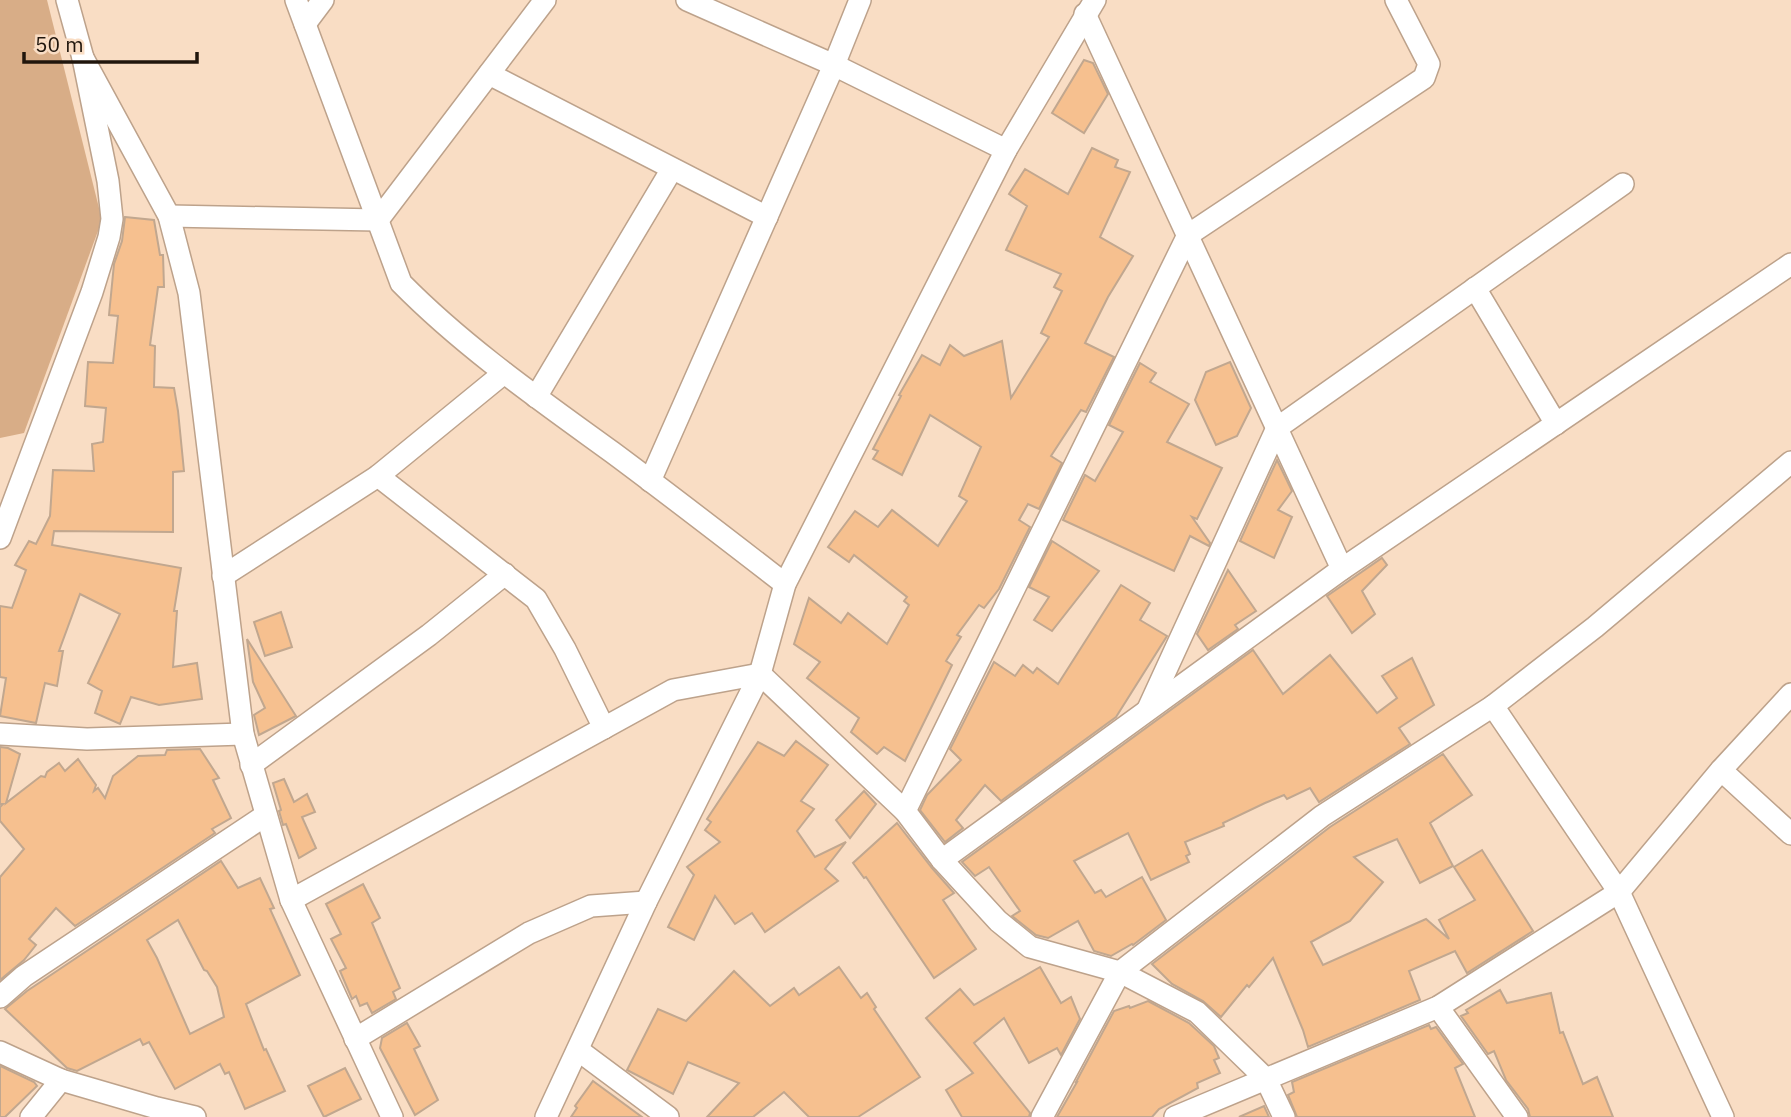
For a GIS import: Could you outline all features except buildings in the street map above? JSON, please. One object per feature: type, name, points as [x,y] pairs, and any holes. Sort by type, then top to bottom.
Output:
[{"type":"street","points":[[0,538],[92,292],[112,219],[108,181],[83,58],[67,0]]},
{"type":"street","points":[[296,0],[401,283],[504,373],[785,584]]},
{"type":"street","points":[[305,24],[323,0]]},
{"type":"street","points":[[378,220],[545,0]]},
{"type":"street","points":[[687,0],[834,65],[1006,150]]},
{"type":"street","points":[[650,481],[834,65],[860,0]]},
{"type":"street","points":[[905,811],[1188,235],[1424,78],[1429,64],[1396,0]]},
{"type":"street","points":[[1090,7],[1188,235],[1342,569]]},
{"type":"street","points":[[546,1117],[646,902],[760,674],[785,584],[1006,150],[1090,7]]},
{"type":"street","points":[[83,58],[169,216],[190,293],[243,734],[291,900],[392,1117]]},
{"type":"street","points":[[489,74],[767,217]]},
{"type":"street","points":[[536,397],[672,169]]},
{"type":"street","points":[[1148,710],[1277,428],[1623,184]]},
{"type":"street","points":[[169,216],[378,220]]},
{"type":"street","points":[[942,860],[1342,569],[1791,264]]},
{"type":"street","points":[[1475,288],[1556,424]]},
{"type":"street","points":[[223,576],[378,476],[504,373]]},
{"type":"street","points":[[1042,1117],[1119,972],[1322,816],[1493,706],[1595,627],[1791,463]]},
{"type":"street","points":[[378,476],[536,599],[565,649],[604,728]]},
{"type":"street","points":[[251,765],[429,635],[505,574]]},
{"type":"street","points":[[760,674],[905,811],[942,860],[998,921],[1030,947],[1119,972],[1197,1012],[1266,1079],[1284,1117]]},
{"type":"street","points":[[291,900],[673,690],[760,674]]},
{"type":"street","points":[[1175,1117],[1438,1007],[1619,892],[1721,770],[1791,694]]},
{"type":"street","points":[[1493,706],[1619,892],[1723,1117]]},
{"type":"street","points":[[0,734],[87,739],[243,734]]},
{"type":"street","points":[[1721,770],[1791,834]]},
{"type":"street","points":[[0,997],[24,976],[266,815]]},
{"type":"street","points":[[355,1039],[529,933],[591,906],[646,902]]},
{"type":"street","points":[[1438,1007],[1517,1117]]},
{"type":"street","points":[[578,1049],[668,1117]]},
{"type":"street","points":[[0,1052],[61,1080],[159,1113],[195,1117]]},
{"type":"street","points":[[34,1116],[61,1080]]},
{"type":"shaded area","points":[[0,0],[47,0],[102,220],[24,433],[0,438]]}]
